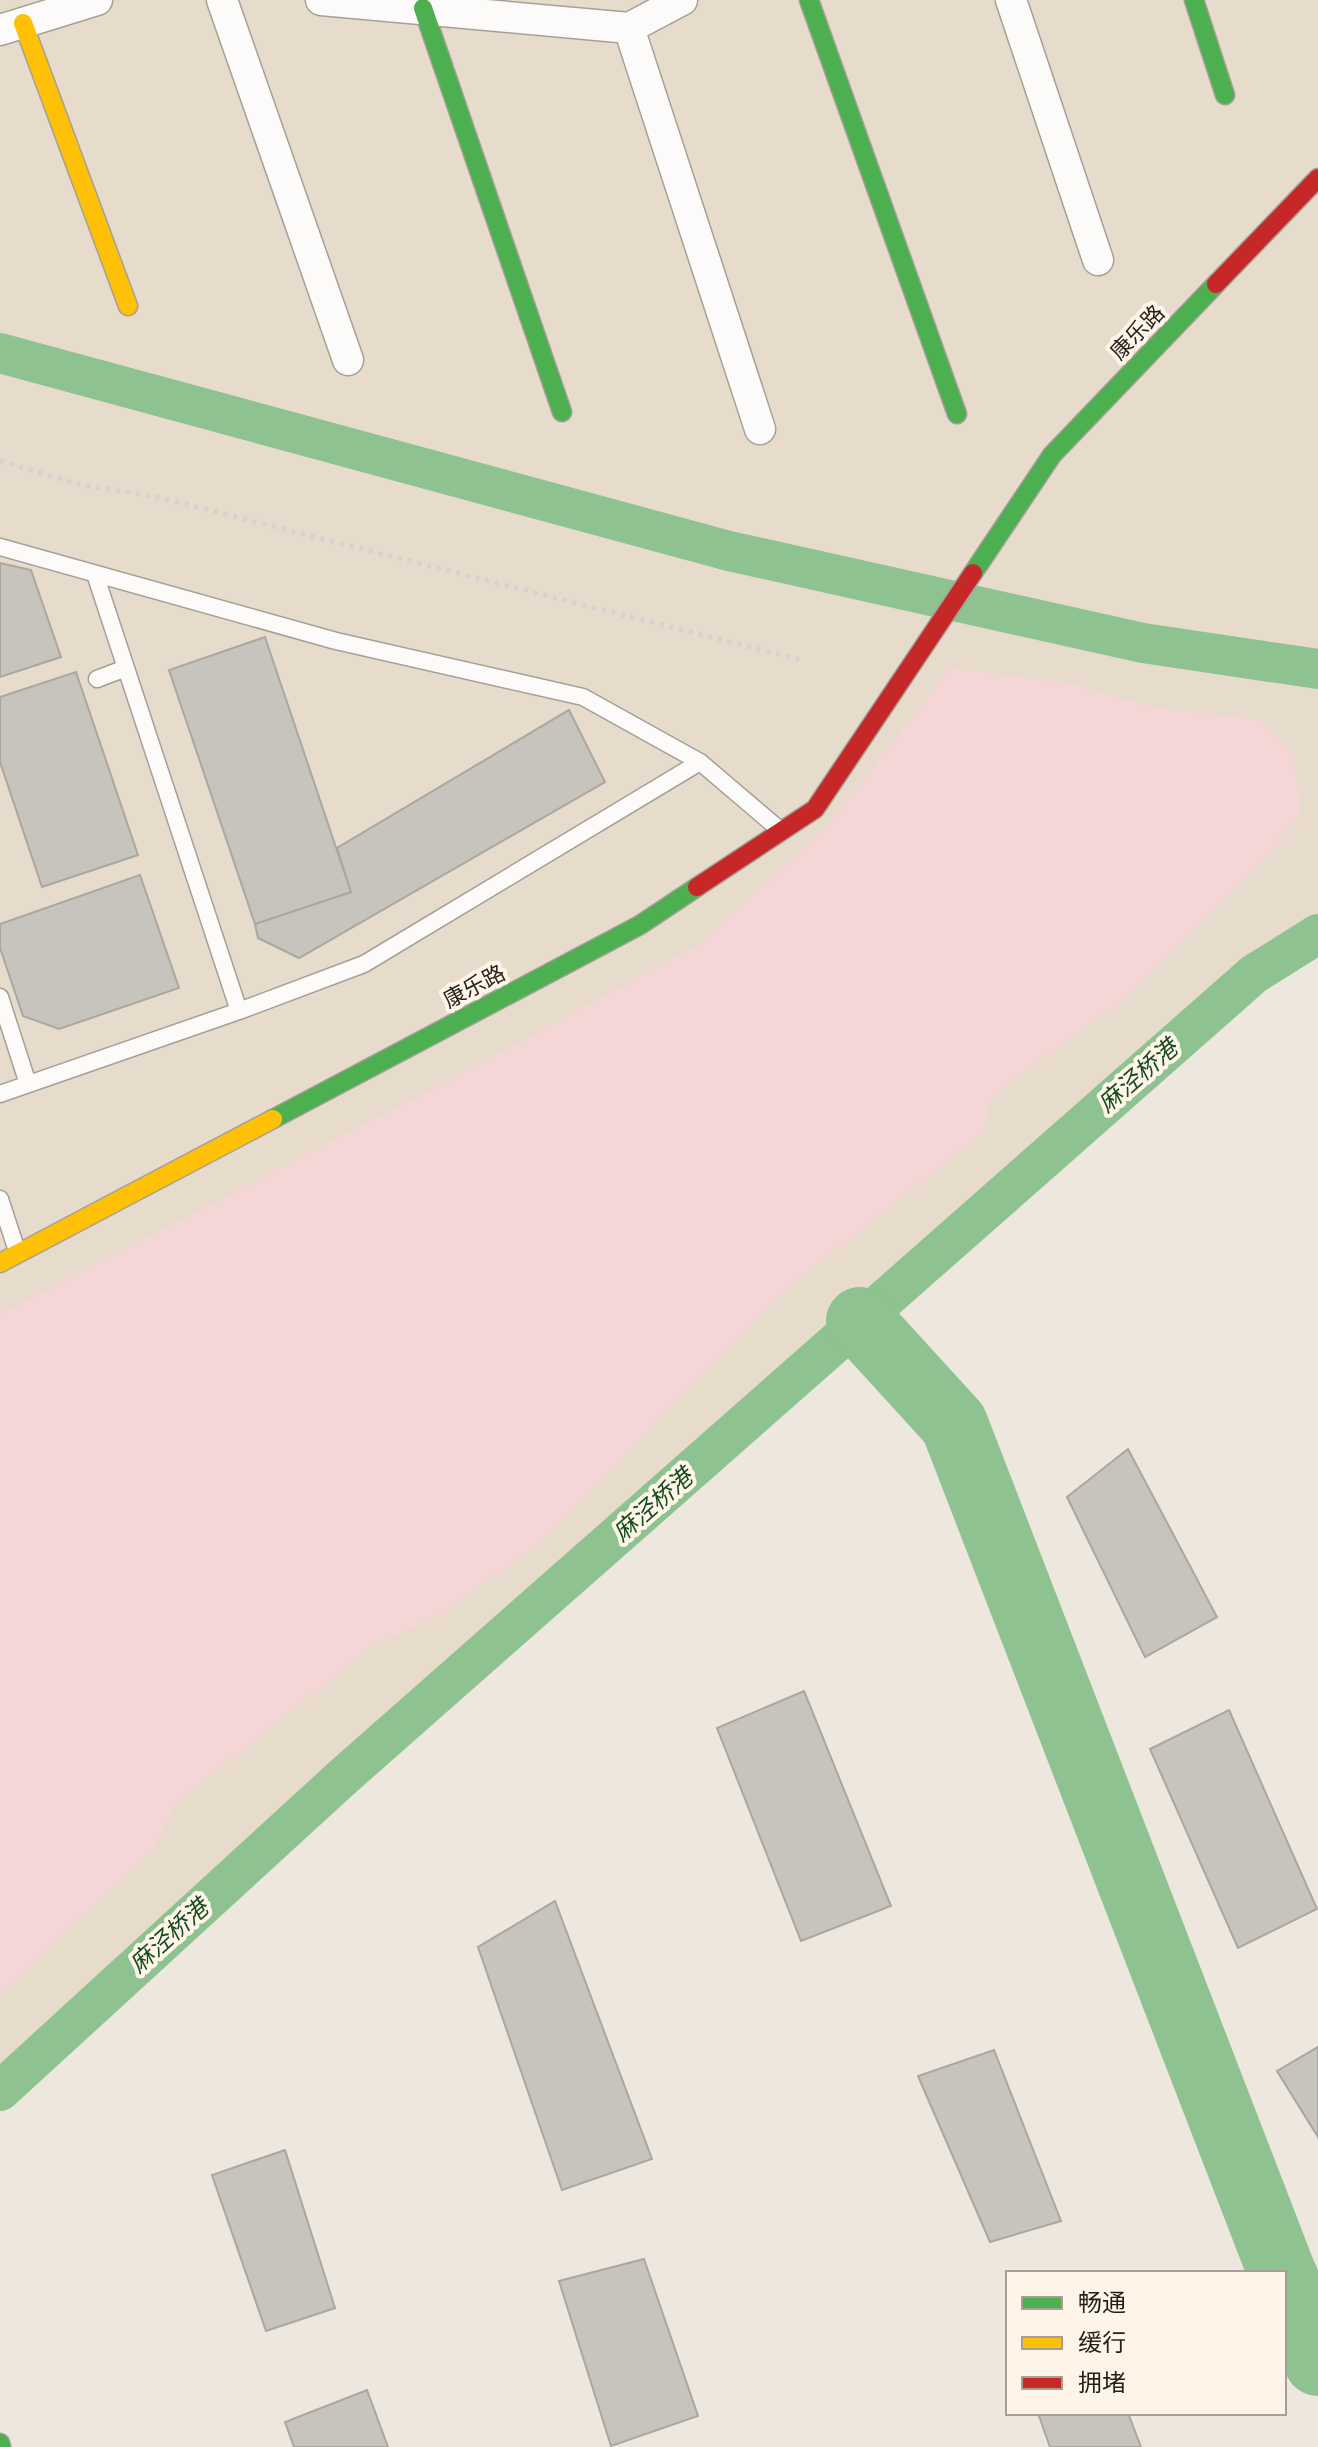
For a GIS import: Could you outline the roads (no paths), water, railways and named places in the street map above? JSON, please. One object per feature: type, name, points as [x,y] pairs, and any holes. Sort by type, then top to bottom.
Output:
[{"type":"street","points":[[97,0],[12,27],[128,306]]},
{"type":"street","points":[[222,0],[348,360]]},
{"type":"street","points":[[321,0],[629,28],[682,0]]},
{"type":"street","points":[[809,0],[957,414]]},
{"type":"street","points":[[1011,0],[1098,260]]},
{"type":"street","points":[[1194,0],[1225,95]]},
{"type":"street","points":[[423,8],[562,412]]},
{"type":"street","points":[[629,28],[760,429]]},
{"type":"street","name":"康乐路","points":[[0,1263],[640,925],[815,809],[1052,455],[1318,178]]},
{"type":"lane","points":[[0,547],[336,641],[583,697],[700,762],[781,831]]},
{"type":"lane","points":[[95,574],[239,1011]]},
{"type":"lane","points":[[97,679],[126,668]]},
{"type":"lane","points":[[0,1094],[364,964],[700,762]]},
{"type":"lane","points":[[0,997],[28,1084]]},
{"type":"lane","points":[[0,1199],[18,1254]]},
{"type":"waterway","points":[[0,353],[729,551],[1143,643],[1318,669]]},
{"type":"waterway","name":"麻泾桥港","points":[[0,2091],[344,1776],[1254,974],[1318,934]]},
{"type":"waterway","points":[[860,1321],[954,1424],[1281,2271]]},
{"type":"waterway","points":[[1286,2282],[1318,2362]]}]
